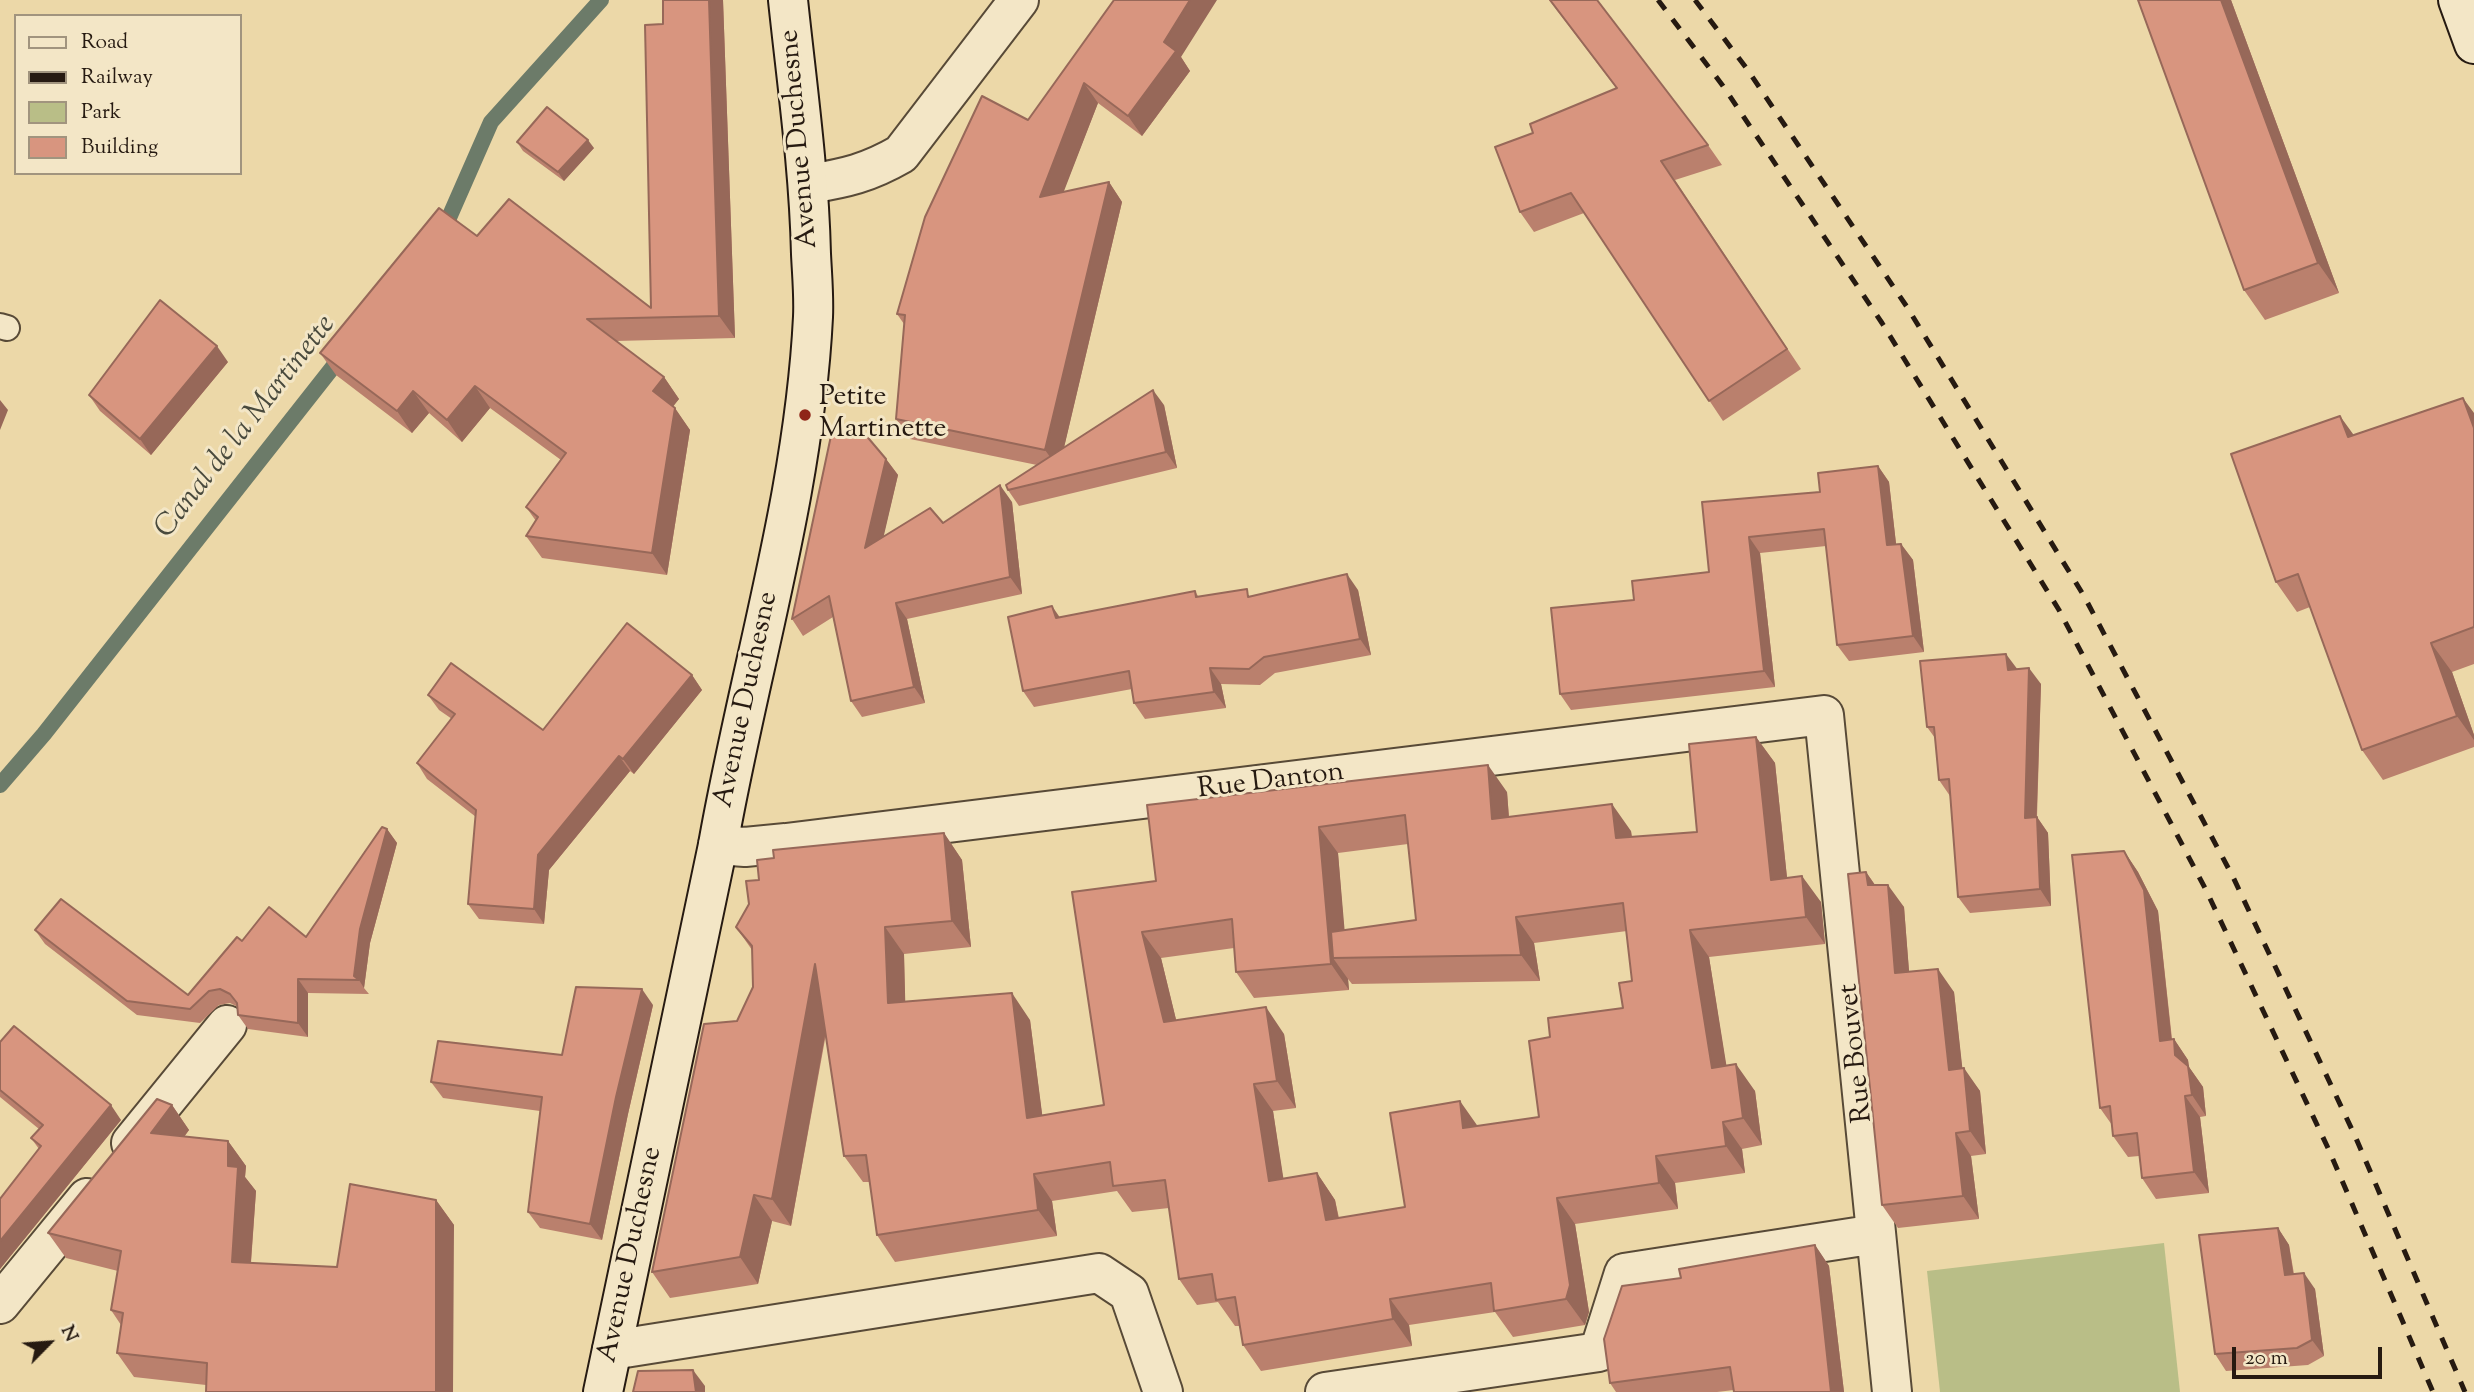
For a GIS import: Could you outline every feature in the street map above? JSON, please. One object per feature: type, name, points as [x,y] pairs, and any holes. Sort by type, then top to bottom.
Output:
[{"type":"street","name":"Avenue Duchesne","points":[[603,1392],[731,772],[792,494],[804,415],[813,316],[809,184],[788,0]]},
{"type":"street","points":[[809,184],[874,170],[901,154],[1019,0]]},
{"type":"street","points":[[2458,0],[2474,44]]},
{"type":"street","name":"Rue Danton","points":[[718,845],[746,847],[786,843],[1824,715]]},
{"type":"street","name":"Rue Bouvet","points":[[1824,715],[1892,1392]]},
{"type":"street","points":[[0,1304],[227,1025]]},
{"type":"street","points":[[1325,1392],[1599,1352],[1624,1273],[1876,1234]]},
{"type":"street","points":[[612,1350],[1099,1273],[1129,1293],[1163,1392]]},
{"type":"green space","points":[[2164,1243],[2180,1392],[1940,1392],[1927,1271]]},
{"type":"building","points":[[663,0],[709,0],[719,316],[587,319],[664,377],[653,391],[675,408],[652,553],[526,536],[538,517],[526,507],[566,453],[475,386],[447,420],[413,391],[397,411],[320,353],[439,208],[477,236],[509,199],[651,308],[645,25],[663,24]]},
{"type":"building","points":[[1114,0],[1190,0],[1164,42],[1176,51],[1128,116],[1084,83],[1040,197],[1109,182],[1045,450],[896,419],[905,315],[897,314],[925,217],[982,96],[1028,120]]},
{"type":"building","points":[[1550,0],[1597,0],[1708,145],[1661,161],[1787,349],[1709,401],[1571,193],[1520,212],[1495,147],[1533,133],[1530,124],[1617,88]]},
{"type":"building","points":[[2138,0],[2221,0],[2318,263],[2244,290]]},
{"type":"building","points":[[547,107],[588,140],[558,172],[517,142]]},
{"type":"building","points":[[160,300],[217,346],[140,439],[89,395]]},
{"type":"building","points":[[1153,390],[1166,452],[1008,490],[1006,485]]},
{"type":"building","points":[[2463,398],[2474,428],[2474,627],[2431,643],[2457,716],[2362,750],[2298,574],[2276,582],[2231,454],[2340,416],[2348,437]]},
{"type":"building","points":[[832,431],[864,433],[886,459],[865,548],[930,508],[943,523],[1000,485],[1010,577],[896,603],[914,687],[851,701],[829,596],[792,619]]},
{"type":"building","points":[[1878,466],[1887,545],[1901,544],[1913,636],[1837,645],[1824,529],[1749,537],[1764,671],[1560,694],[1551,608],[1634,600],[1632,581],[1709,572],[1702,502],[1820,492],[1818,473]]},
{"type":"building","points":[[1347,574],[1360,639],[1264,657],[1249,669],[1210,668],[1214,692],[1134,703],[1129,671],[1023,691],[1008,617],[1052,606],[1056,618],[1195,591],[1196,597],[1247,589],[1248,597]]},
{"type":"building","points":[[627,623],[692,675],[623,759],[619,756],[538,855],[534,909],[468,904],[476,810],[417,763],[455,714],[428,695],[451,663],[543,730]]},
{"type":"building","points":[[2006,654],[2008,670],[2029,668],[2025,818],[2037,817],[2040,889],[1958,897],[1949,779],[1939,780],[1934,727],[1927,727],[1920,661]]},
{"type":"building","points":[[1756,737],[1771,880],[1802,876],[1806,917],[1690,930],[1712,1068],[1736,1064],[1743,1118],[1723,1122],[1726,1146],[1656,1156],[1659,1183],[1557,1198],[1570,1285],[1566,1299],[1494,1311],[1491,1283],[1390,1299],[1393,1319],[1243,1345],[1235,1297],[1216,1300],[1212,1274],[1179,1279],[1165,1180],[1113,1186],[1110,1162],[1034,1174],[1038,1210],[877,1235],[866,1155],[844,1156],[815,964],[772,1199],[754,1195],[740,1257],[652,1272],[704,1024],[737,1021],[753,987],[752,946],[736,927],[749,904],[746,881],[759,880],[757,860],[774,858],[773,850],[944,833],[952,921],[885,927],[888,1003],[1012,993],[1027,1118],[1104,1105],[1072,892],[1156,881],[1147,805],[1488,765],[1492,819],[1612,804],[1616,838],[1697,832],[1689,744]],"holes":[[[1405,815],[1416,920],[1331,932],[1333,958],[1521,955],[1516,917],[1623,903],[1632,981],[1619,983],[1623,1008],[1548,1018],[1550,1037],[1529,1041],[1539,1117],[1463,1128],[1460,1101],[1390,1113],[1405,1207],[1326,1220],[1317,1173],[1269,1181],[1254,1084],[1277,1081],[1266,1007],[1164,1022],[1142,932],[1232,919],[1236,972],[1331,964],[1319,827]]]},
{"type":"building","points":[[382,827],[387,829],[360,929],[354,976],[359,980],[298,979],[298,1023],[238,1015],[237,1003],[230,994],[220,989],[209,991],[190,1009],[127,1001],[35,930],[61,899],[188,995],[237,937],[242,941],[269,907],[306,937]]},
{"type":"building","points":[[2124,851],[2144,890],[2160,1041],[2174,1039],[2175,1055],[2188,1066],[2192,1095],[2185,1096],[2194,1172],[2142,1178],[2137,1133],[2113,1136],[2110,1106],[2100,1108],[2072,855]]},
{"type":"building","points":[[1866,872],[1868,885],[1888,885],[1895,973],[1938,969],[1949,1070],[1964,1068],[1970,1131],[1956,1133],[1963,1196],[1882,1205],[1848,874]]},
{"type":"building","points":[[576,987],[642,989],[590,1224],[528,1212],[542,1097],[431,1082],[438,1041],[562,1055]]},
{"type":"building","points":[[14,1026],[111,1105],[0,1241],[0,1199],[41,1146],[31,1138],[43,1125],[0,1090],[0,1042]]},
{"type":"building","points":[[157,1099],[172,1105],[151,1133],[228,1141],[228,1166],[238,1167],[232,1262],[337,1267],[350,1184],[436,1200],[436,1392],[206,1392],[207,1363],[117,1353],[123,1313],[111,1310],[121,1251],[48,1233]]},
{"type":"building","points":[[2278,1228],[2285,1275],[2304,1273],[2312,1340],[2297,1348],[2215,1354],[2199,1235]]},
{"type":"building","points":[[1815,1245],[1831,1392],[1734,1392],[1730,1367],[1610,1383],[1604,1339],[1622,1286],[1681,1278],[1679,1269]]},
{"type":"building","points":[[693,1370],[696,1392],[633,1392],[638,1371]]},
{"type":"waterway","name":"Canal de la Martinette","points":[[437,233],[448,220],[491,122],[601,0]]},
{"type":"waterway","name":"Canal de la Martinette","points":[[0,785],[44,734],[344,353]]},
{"type":"railway","points":[[1658,0],[1723,86],[1882,323],[2059,610],[2206,890],[2328,1148],[2433,1392]]},
{"type":"railway","points":[[1695,0],[1747,69],[1907,307],[2084,596],[2233,877],[2355,1136],[2465,1392]]},
{"type":"place","name":"Petite Martinette","points":[[805,415]]}]
